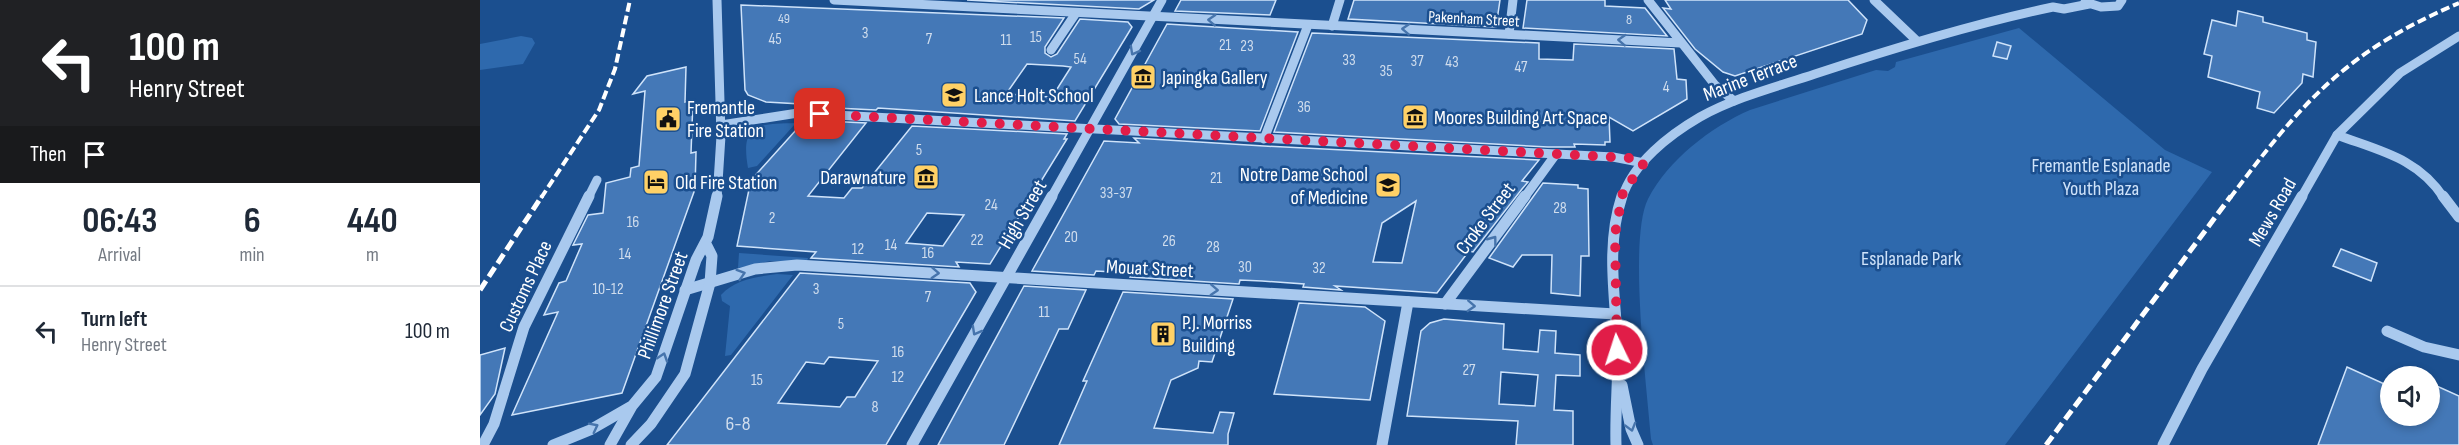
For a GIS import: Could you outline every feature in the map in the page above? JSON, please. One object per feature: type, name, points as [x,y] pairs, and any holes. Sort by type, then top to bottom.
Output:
[{"type":"street","name":"Phillimore Street","points":[[610,445],[632,406],[656,377],[696,260],[706,246],[720,182],[721,125],[717,0]]},
{"type":"street","name":"Pakenham Street","points":[[834,0],[1680,43]]},
{"type":"street","points":[[981,8],[988,0]]},
{"type":"street","name":"High Street","points":[[912,445],[1162,0]]},
{"type":"street","points":[[1332,26],[1340,0]]},
{"type":"street","points":[[1509,34],[1513,0]]},
{"type":"street","points":[[1648,0],[1715,85],[1734,101]]},
{"type":"street","points":[[1874,0],[1917,41]]},
{"type":"street","name":"Marine Terrace","points":[[1616,445],[1618,367],[1615,314],[1615,234],[1623,192],[1644,163],[1675,135],[1708,112],[1734,101],[1917,41],[1984,22],[2054,7],[2065,0]]},
{"type":"street","name":"Marine Terrace","points":[[2054,7],[2064,9],[2086,2],[2113,8],[2118,6],[2121,0]]},
{"type":"street","points":[[1051,50],[1076,13]]},
{"type":"street","points":[[1264,139],[1308,24]]},
{"type":"street","name":"Mews Road","points":[[2163,445],[2202,369],[2337,135],[2400,73],[2459,36]]},
{"type":"street","points":[[721,125],[798,113],[1629,158],[1644,163]]},
{"type":"street","points":[[2337,135],[2383,152],[2424,172],[2447,205],[2459,217]]},
{"type":"street","name":"Croke Street","points":[[1445,304],[1557,154]]},
{"type":"street","name":"Customs Place","points":[[483,445],[494,424],[524,327],[597,180]]},
{"type":"street","name":"Phillimore Street","points":[[631,445],[651,424],[685,374],[710,283],[712,256],[706,246]]},
{"type":"street","name":"Mouat Street","points":[[685,290],[755,270],[797,265],[1615,314]]},
{"type":"street","points":[[1382,445],[1408,302]]},
{"type":"street","points":[[2387,331],[2424,347],[2459,355]]},
{"type":"street","name":"Marine Terrace","points":[[1618,367],[1631,429],[1638,445]]},
{"type":"street","name":"Phillimore Street","points":[[553,445],[590,430],[632,406]]},
{"type":"green space","name":"Esplanade Park","points":[[2019,28],[2165,150],[2212,172],[2005,445],[1653,445],[1640,315],[1639,246],[1642,219],[1648,199],[1667,171],[1706,135],[1750,110],[1876,70],[1888,71],[1895,67],[1896,62]]},
{"type":"green space","points":[[521,36],[532,38],[535,43],[523,64],[480,70],[480,44]]},
{"type":"green space","points":[[796,123],[757,166],[748,168],[747,142],[755,129],[771,124]]},
{"type":"green space","points":[[739,253],[808,258],[807,261],[770,261],[738,268]]},
{"type":"green space","points":[[777,274],[793,275],[731,355],[725,356],[730,306],[722,301],[721,295],[740,282]]},
{"type":"building","points":[[967,0],[1154,0],[1139,9]]},
{"type":"building","points":[[1181,0],[1276,0],[1270,15],[1175,11]]},
{"type":"building","points":[[1354,0],[1500,0],[1496,27],[1348,19]]},
{"type":"building","points":[[1527,0],[1605,0],[1605,6],[1645,8],[1667,36],[1523,28]]},
{"type":"building","points":[[1665,0],[1848,0],[1867,20],[1862,34],[1735,76],[1723,72],[1695,49],[1663,8],[1671,9]]},
{"type":"building","points":[[741,5],[1064,18],[1045,47],[1045,53],[1051,57],[1057,54],[1080,19],[1128,22],[1132,27],[1075,121],[878,108],[876,110],[816,107],[818,105],[766,102],[748,95],[745,90]],"holes":[[[1027,64],[1071,67],[1052,97],[1006,94]]]},
{"type":"building","points":[[2238,11],[2263,17],[2263,22],[2307,33],[2307,40],[2316,42],[2313,77],[2303,74],[2302,83],[2274,113],[2257,108],[2260,92],[2208,77],[2212,56],[2204,54],[2212,20],[2236,26]]},
{"type":"building","points":[[1167,24],[1298,32],[1260,131],[1119,124],[1115,119]]},
{"type":"building","points":[[1312,33],[1539,43],[1539,59],[1573,60],[1574,44],[1674,49],[1677,79],[1686,80],[1687,99],[1633,131],[1609,117],[1610,142],[1605,142],[1605,145],[1574,144],[1575,147],[1548,147],[1274,132]]},
{"type":"building","points":[[1997,42],[2011,46],[2007,59],[1993,56]]},
{"type":"building","points":[[686,67],[685,102],[693,100],[691,153],[696,152],[695,189],[622,393],[512,415],[558,312],[544,315],[559,283],[566,281],[582,244],[573,245],[588,215],[603,213],[606,183],[630,177],[631,168],[639,166],[645,91],[633,94],[647,76]]},
{"type":"building","points":[[805,120],[866,123],[808,196],[844,198],[852,188],[862,188],[912,126],[1067,134],[1064,139],[1067,139],[990,264],[956,262],[959,267],[811,258],[816,252],[737,246],[751,180]],"holes":[[[927,213],[964,215],[943,246],[906,243]]]},
{"type":"building","points":[[1134,138],[1539,160],[1522,181],[1528,182],[1473,252],[1469,251],[1437,293],[1335,286],[1341,290],[1262,281],[1240,280],[1239,284],[1130,277],[1131,273],[1096,271],[1094,275],[1032,271],[1104,141],[1139,143]],"holes":[[[1416,201],[1402,263],[1373,262],[1382,223]]]},
{"type":"building","points":[[1543,183],[1578,185],[1578,188],[1588,189],[1589,256],[1581,256],[1580,296],[1551,293],[1552,255],[1522,255],[1513,267],[1489,258]]},
{"type":"building","points":[[2341,249],[2377,263],[2371,281],[2333,266]]},
{"type":"building","points":[[800,273],[970,283],[976,292],[886,445],[667,445]],"holes":[[[829,357],[878,361],[855,397],[847,397],[840,407],[778,403],[806,362],[824,364]]]},
{"type":"building","points":[[1024,286],[1086,290],[1068,329],[1059,329],[1004,445],[938,445]]},
{"type":"building","points":[[1123,292],[1233,299],[1212,362],[1199,361],[1198,368],[1171,380],[1154,428],[1213,433],[1220,412],[1234,413],[1228,434],[1228,445],[1059,445],[1087,381],[1083,381]]},
{"type":"building","points":[[1299,303],[1365,307],[1385,321],[1370,400],[1274,394]]},
{"type":"building","points":[[1444,319],[1504,324],[1503,349],[1538,352],[1540,330],[1556,331],[1555,353],[1580,355],[1580,376],[1556,375],[1554,410],[1573,411],[1573,445],[1516,445],[1518,421],[1407,416],[1421,331],[1430,323]],"holes":[[[1501,372],[1538,375],[1535,406],[1499,404]]]},
{"type":"building","points":[[505,348],[495,394],[480,415],[480,355]]},
{"type":"building","points":[[2347,367],[2380,382],[2380,426],[2440,426],[2440,387],[2459,396],[2459,445],[2318,445]]},
{"type":"railway","points":[[541,198],[599,110],[615,69],[630,0]]},
{"type":"railway","points":[[2230,198],[2280,134],[2329,82],[2386,40],[2459,3]]},
{"type":"railway","points":[[480,290],[542,196]]},
{"type":"railway","points":[[2046,445],[2231,196]]},
{"type":"place","name":"Japingka Gallery","points":[[1143,77]]},
{"type":"place","name":"Lance Holt School","points":[[954,95]]},
{"type":"place","name":"Moores Building Art Space","points":[[1415,117]]},
{"type":"place","name":"Fremantle Fire Station","points":[[668,119]]},
{"type":"place","name":"Darawnature","points":[[926,177]]},
{"type":"place","name":"Old Fire Station","points":[[656,182]]},
{"type":"place","name":"Notre Dame School of Medicine","points":[[1388,185]]},
{"type":"place","name":"P.J. Morriss Building","points":[[1163,334]]},
{"type":"route","points":[[820,114],[1629,158],[1644,163],[1623,192],[1618,210],[1615,234],[1617,350]]},
{"type":"park label","name":"Fremantle Esplanade Youth Plaza","points":[[2101,176]]}]
